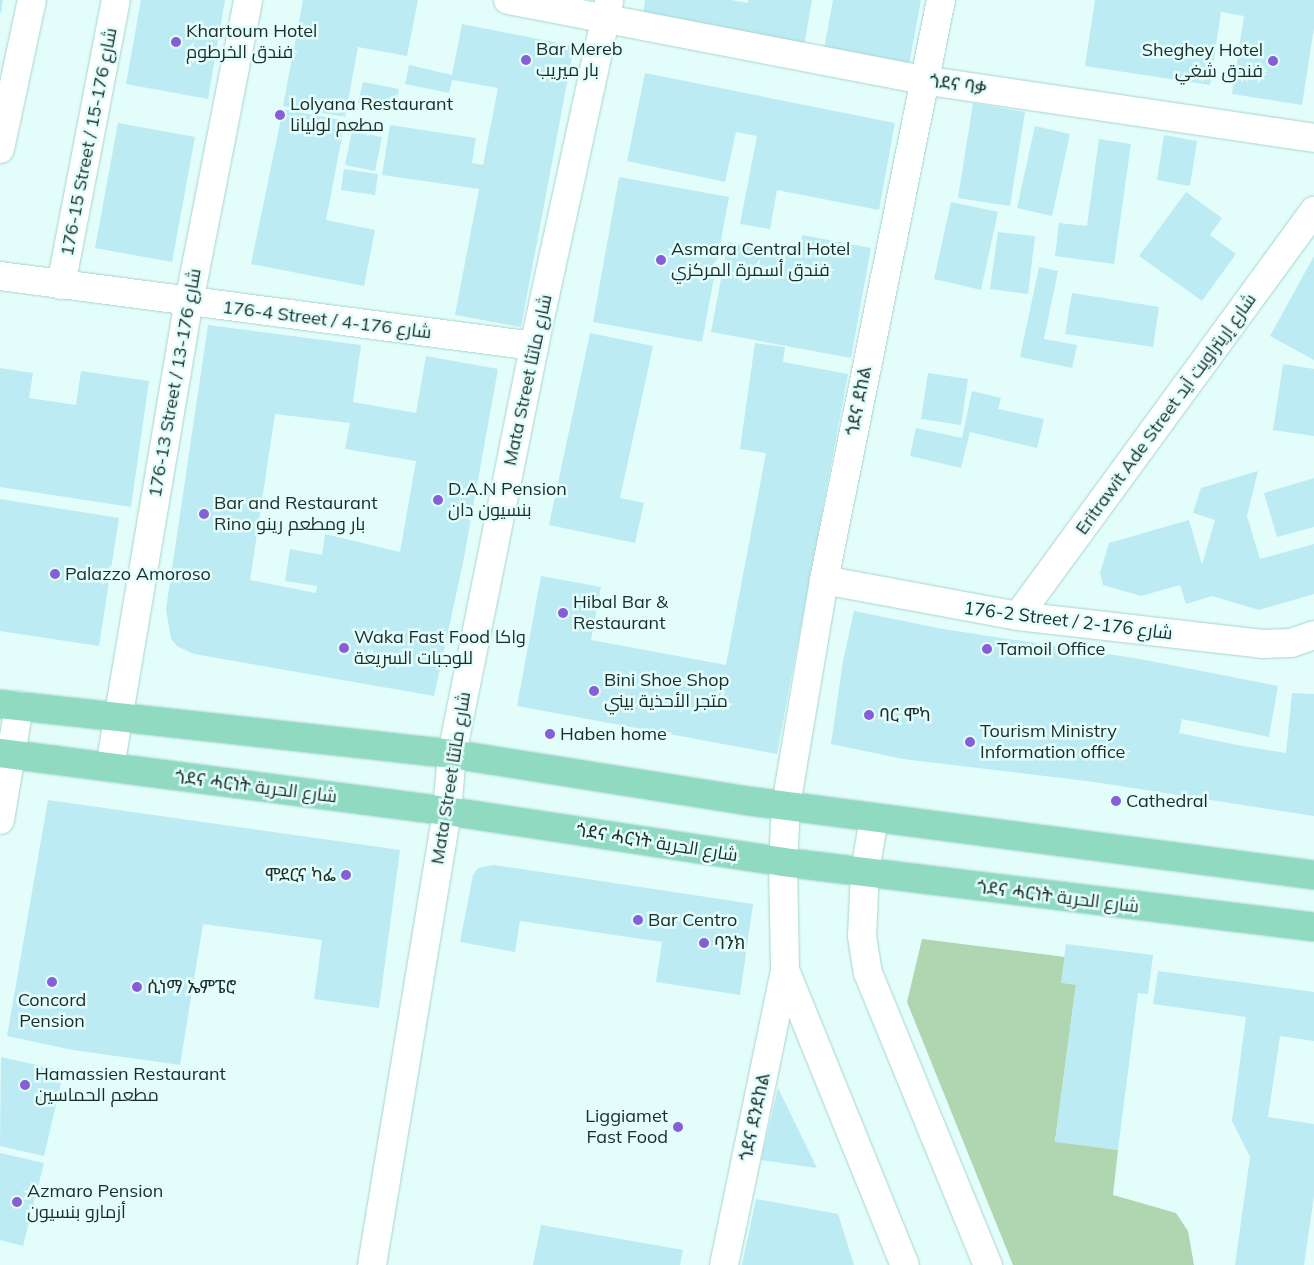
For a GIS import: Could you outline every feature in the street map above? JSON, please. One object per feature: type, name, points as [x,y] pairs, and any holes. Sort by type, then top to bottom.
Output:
[{"type":"main road","points":[[10,705],[117,718],[212,725],[452,754],[874,818],[1314,876]]},
{"type":"main road","name":"ጎደና ሓርነት شارع الحرية","points":[[6,754],[446,811],[783,862],[1314,927]]},
{"type":"street","points":[[0,149],[32,0]]},
{"type":"street","name":"176-15 Street / شارع 176-15","points":[[61,285],[116,0]]},
{"type":"street","name":"176-13 Street / شارع 176-13","points":[[110,767],[189,302],[248,0]]},
{"type":"street","name":"ጎደና ባቃ","points":[[508,0],[607,9],[922,80],[1314,138]]},
{"type":"street","name":"ጎደና ደከል","points":[[785,970],[783,862],[786,805],[824,580],[922,80],[941,0]]},
{"type":"street","name":"Mata Street شارع ماتئا","points":[[372,1265],[446,811],[452,754],[534,346],[607,9]]},
{"type":"street","name":"Eritrawit Ade Street شارع إريتراويت آيد","points":[[1018,616],[1314,212]]},
{"type":"street","name":"176-4 Street / شارع 176-4","points":[[0,276],[534,346]]},
{"type":"street","name":"176-2 Street / شارع 176-2","points":[[824,580],[1018,616],[1262,644],[1291,643],[1314,635]]},
{"type":"street","points":[[0,820],[10,705]]},
{"type":"street","points":[[874,818],[865,871],[862,936],[868,973],[988,1265]]},
{"type":"street","points":[[785,970],[905,1265]]},
{"type":"street","name":"ጎደና ደንደከል","points":[[724,1265],[785,970]]},
{"type":"green space","points":[[922,939],[1065,957],[1076,985],[1055,1141],[1118,1150],[1113,1195],[1176,1213],[1188,1231],[1194,1265],[1013,1265],[907,1002]]},
{"type":"building","points":[[0,0],[3,0],[1,13],[0,13]]},
{"type":"building","name":"Khartoum Hotel فندق الخرطوم","points":[[141,0],[225,0],[208,99],[126,84]]},
{"type":"building","points":[[303,0],[418,0],[407,56],[358,47],[345,117],[283,106]]},
{"type":"building","points":[[645,0],[731,0],[748,3],[748,0],[812,0],[804,46],[643,15]]},
{"type":"building","points":[[833,0],[921,0],[909,65],[824,49]]},
{"type":"building","points":[[1095,0],[1314,0],[1314,28],[1302,105],[1232,94],[1244,16],[1221,12],[1210,85],[1085,66]]},
{"type":"building","points":[[462,24],[574,46],[521,327],[455,315],[479,189],[382,175],[390,125],[476,138],[472,163],[483,165],[498,88],[452,80],[449,93],[405,84],[409,65],[452,75]]},
{"type":"building","points":[[645,73],[895,123],[879,210],[777,190],[770,229],[740,224],[757,136],[736,132],[725,182],[627,161]]},
{"type":"building","points":[[363,82],[399,89],[395,111],[358,103]]},
{"type":"building","points":[[973,103],[1025,112],[1010,206],[958,198]]},
{"type":"building","points":[[283,109],[345,121],[326,220],[375,230],[364,286],[251,264]]},
{"type":"building","points":[[118,123],[195,137],[172,262],[95,248]]},
{"type":"building","points":[[1035,126],[1070,134],[1052,216],[1017,208]]},
{"type":"building","points":[[352,131],[382,137],[375,171],[345,165]]},
{"type":"building","points":[[1164,135],[1197,141],[1190,186],[1157,180]]},
{"type":"building","points":[[1099,139],[1131,144],[1114,264],[1055,256],[1059,223],[1087,226]]},
{"type":"building","points":[[344,169],[378,174],[375,195],[341,190]]},
{"type":"building","name":"Asmara Central Hotel فندق أسمرة المركزي","points":[[619,177],[729,197],[702,342],[593,322]]},
{"type":"building","points":[[1186,192],[1222,218],[1210,235],[1236,254],[1202,301],[1139,256]]},
{"type":"building","points":[[951,202],[998,212],[981,290],[934,279]]},
{"type":"building","points":[[998,232],[1035,236],[1028,294],[990,289]]},
{"type":"building","points":[[802,235],[871,248],[851,358],[711,332],[728,242],[798,255]]},
{"type":"building","points":[[1314,256],[1314,360],[1270,336]]},
{"type":"building","points":[[1039,267],[1058,271],[1044,339],[1077,345],[1072,368],[1020,357]]},
{"type":"building","points":[[1072,293],[1159,307],[1153,347],[1065,334]]},
{"type":"building","points":[[208,325],[361,345],[353,402],[416,413],[426,356],[498,369],[463,563],[434,696],[194,654],[177,646],[171,639],[166,609]],"holes":[[[275,414],[350,423],[345,449],[416,461],[400,552],[325,534],[322,555],[290,549],[285,581],[317,586],[316,593],[250,580]]]},
{"type":"building","points":[[590,333],[653,346],[620,498],[644,503],[635,543],[549,525]]},
{"type":"building","points":[[755,343],[785,347],[783,362],[848,374],[777,754],[517,706],[541,576],[601,587],[591,640],[726,665],[766,453],[740,449]]},
{"type":"building","points":[[1283,364],[1314,369],[1314,436],[1273,430]]},
{"type":"building","points":[[0,368],[33,373],[29,398],[76,405],[81,371],[149,381],[131,507],[0,487]]},
{"type":"building","points":[[928,373],[968,379],[961,425],[921,419]]},
{"type":"building","points":[[972,391],[1001,398],[998,409],[1044,419],[1037,448],[970,432],[961,468],[910,456],[916,428],[962,438]]},
{"type":"building","points":[[1258,471],[1247,516],[1260,559],[1314,544],[1314,594],[1259,610],[1212,596],[1186,604],[1180,585],[1141,596],[1103,585],[1100,573],[1109,543],[1189,520],[1202,565],[1215,520],[1193,513],[1201,488]]},
{"type":"building","points":[[1314,478],[1314,527],[1277,537],[1264,493]]},
{"type":"building","name":"Palazzo Amoroso","points":[[0,499],[119,518],[99,646],[0,631]]},
{"type":"building","points":[[854,611],[943,629],[1140,659],[1278,686],[1269,737],[1182,719],[1179,733],[1237,745],[1286,753],[1292,693],[1314,694],[1314,816],[1094,782],[903,759],[831,744],[843,661]]},
{"type":"building","points":[[48,800],[400,850],[379,1008],[314,999],[322,940],[203,924],[180,1065],[73,1050],[7,1036]]},
{"type":"building","points":[[494,865],[753,904],[740,995],[656,982],[662,942],[520,921],[515,952],[460,942],[473,875],[478,868]]},
{"type":"building","points":[[1066,944],[1153,955],[1148,994],[1138,993],[1118,1150],[1055,1142],[1076,985],[1061,983]]},
{"type":"building","points":[[1158,971],[1314,992],[1314,1041],[1280,1036],[1268,1117],[1314,1124],[1314,1196],[1304,1265],[1235,1265],[1250,1157],[1232,1121],[1246,1017],[1153,1004]]},
{"type":"building","points":[[1,1057],[64,1071],[44,1156],[0,1146]]},
{"type":"building","points":[[778,1088],[817,1168],[761,1160]]},
{"type":"building","name":"Azmaro Pension أزمارو بنسيون","points":[[0,1153],[44,1163],[23,1246],[0,1240]]},
{"type":"building","points":[[756,1199],[838,1214],[854,1265],[742,1265]]},
{"type":"building","points":[[541,1225],[683,1250],[680,1265],[533,1265]]},
{"type":"place","name":"Khartoum Hotel فندق الخرطوم","points":[[176,42]]},
{"type":"place","name":"Bar Mereb بار ميريب","points":[[526,60]]},
{"type":"place","name":"Sheghey Hotel فندق شغي","points":[[1273,61]]},
{"type":"place","name":"Lolyana Restaurant مطعم لوليانا","points":[[280,115]]},
{"type":"place","name":"Asmara Central Hotel فندق أسمرة المركزي","points":[[661,260]]},
{"type":"place","name":"D.A.N Pension بنسيون دان","points":[[438,500]]},
{"type":"place","name":"Bar and Restaurant Rino بار ومطعم رينو","points":[[204,514]]},
{"type":"place","name":"Palazzo Amoroso","points":[[55,574]]},
{"type":"place","name":"Hibal Bar & Restaurant","points":[[563,613]]},
{"type":"place","name":"Waka Fast Food واكا للوجبات السريعة","points":[[344,648]]},
{"type":"place","name":"Tamoil Office","points":[[987,649]]},
{"type":"place","name":"Bini Shoe Shop متجر الأحذية بيني","points":[[594,691]]},
{"type":"place","name":"ባር ሞካ","points":[[869,715]]},
{"type":"place","name":"Haben home","points":[[550,734]]},
{"type":"place","name":"Tourism Ministry Information office","points":[[970,742]]},
{"type":"place","name":"Cathedral","points":[[1116,801]]},
{"type":"place","name":"ሞደርና ካፌ","points":[[346,875]]},
{"type":"place","name":"Bar Centro","points":[[638,920]]},
{"type":"place","name":"ባንክ","points":[[704,943]]},
{"type":"place","name":"Concord Pension","points":[[52,982]]},
{"type":"place","name":"ሲነማ ኤምፔሮ","points":[[137,987]]},
{"type":"place","name":"Hamassien Restaurant مطعم الحماسين","points":[[25,1085]]},
{"type":"place","name":"Liggiamet Fast Food","points":[[678,1127]]},
{"type":"place","name":"Azmaro Pension أزمارو بنسيون","points":[[17,1202]]}]
